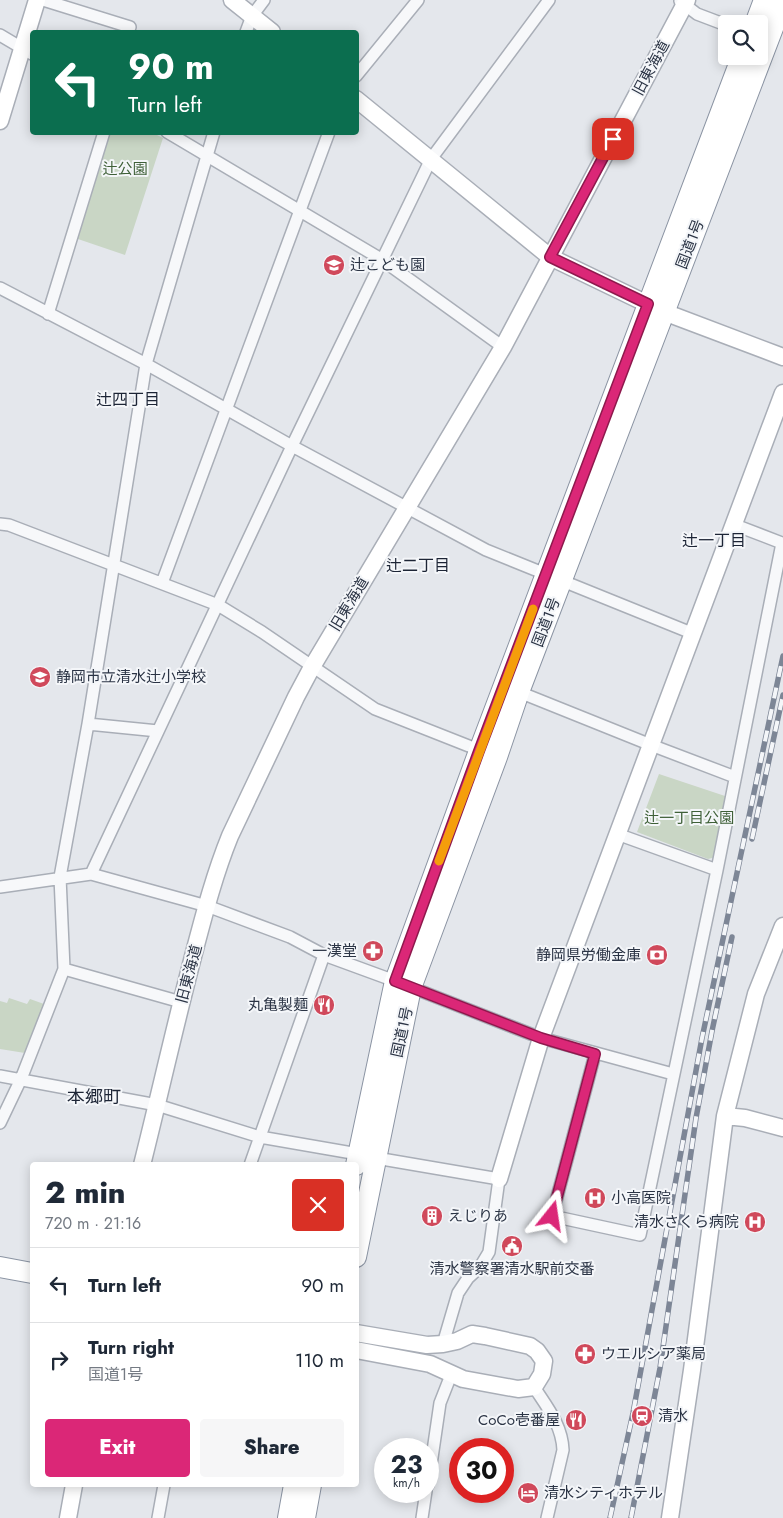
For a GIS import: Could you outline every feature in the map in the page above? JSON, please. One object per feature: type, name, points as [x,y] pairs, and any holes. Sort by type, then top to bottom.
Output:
[{"type":"highway","points":[[758,15],[764,0]]},
{"type":"highway","name":"国道1号","points":[[768,30],[783,2]]},
{"type":"highway","name":"国道1号","points":[[656,308],[739,65]]},
{"type":"highway","name":"国道1号","points":[[359,1215],[363,1159],[403,984],[656,308],[753,65]]},
{"type":"highway","name":"国道1号","points":[[488,754],[520,692],[554,578]]},
{"type":"highway","points":[[0,1267],[30,1273]]},
{"type":"highway","points":[[0,1280],[30,1286]]},
{"type":"highway","points":[[288,1518],[294,1487]]},
{"type":"highway","points":[[305,1518],[311,1487]]},
{"type":"street","points":[[31,30],[37,0]]},
{"type":"street","points":[[43,0],[130,27],[129,30]]},
{"type":"street","points":[[232,0],[270,30]]},
{"type":"street","points":[[247,30],[252,16],[264,0]]},
{"type":"street","points":[[359,72],[418,0]]},
{"type":"street","points":[[91,874],[292,446],[431,159],[549,0]]},
{"type":"street","points":[[684,2],[697,14],[718,22]]},
{"type":"street","name":"旧東海道","points":[[143,1162],[181,1002],[207,906],[230,836],[312,667],[503,347],[684,2]]},
{"type":"street","points":[[0,35],[27,51]]},
{"type":"street","points":[[0,121],[27,51],[30,36]]},
{"type":"street","points":[[359,101],[550,257],[656,308],[783,357]]},
{"type":"street","points":[[48,314],[103,135]]},
{"type":"street","points":[[172,135],[382,259],[503,347]]},
{"type":"street","points":[[0,1123],[21,1079],[64,969],[60,877],[88,724],[112,565],[146,364],[213,135]]},
{"type":"street","points":[[162,583],[328,135]]},
{"type":"street","points":[[0,288],[146,364],[292,446],[486,550],[694,634]]},
{"type":"street","points":[[444,1344],[458,1293],[468,1278],[480,1267],[489,1252],[500,1179],[541,1038],[783,393]]},
{"type":"street","points":[[0,524],[9,525],[218,605],[262,632],[375,709],[488,754]]},
{"type":"street","points":[[595,1054],[552,1216],[640,1235],[717,870],[782,543],[735,525]]},
{"type":"street","points":[[520,692],[651,746],[735,777]]},
{"type":"street","points":[[88,724],[158,731]]},
{"type":"street","points":[[617,834],[717,870]]},
{"type":"street","points":[[0,887],[91,874],[207,906],[290,937],[324,955],[541,1038],[673,1074]]},
{"type":"street","points":[[670,1518],[692,1370],[725,1116],[756,994],[783,926]]},
{"type":"street","points":[[251,1162],[324,955]]},
{"type":"street","points":[[64,969],[181,1002]]},
{"type":"street","points":[[0,1076],[157,1105],[260,1137],[363,1159],[500,1179]]},
{"type":"street","points":[[725,1116],[745,1118],[783,1128]]},
{"type":"street","points":[[359,1334],[427,1345],[457,1341],[472,1334],[530,1346],[537,1350],[544,1361],[542,1374],[534,1387]]},
{"type":"street","points":[[359,1351],[430,1364],[463,1379],[518,1389],[534,1387]]},
{"type":"street","points":[[435,1438],[440,1403],[451,1375]]},
{"type":"street","points":[[534,1387],[556,1421],[563,1450],[547,1518]]},
{"type":"street","points":[[68,1518],[74,1487]]},
{"type":"street","points":[[158,1518],[164,1487]]},
{"type":"street","points":[[422,1518],[424,1503]]},
{"type":"green space","name":"辻公園","points":[[107,135],[157,135],[163,138],[125,255],[75,238]]},
{"type":"green space","name":"辻一丁目公園","points":[[659,774],[728,797],[716,857],[708,859],[637,832]]},
{"type":"green space","points":[[9,998],[27,1004],[30,999],[44,1004],[25,1053],[0,1049],[0,1001],[7,1003]]},
{"type":"railway","points":[[610,1518],[633,1413],[702,1038],[783,656]]},
{"type":"railway","points":[[752,839],[783,695]]},
{"type":"railway","points":[[631,1518],[660,1368],[696,1118],[732,937]]},
{"type":"slow traffic","points":[[439,861],[533,609]]},
{"type":"place","name":"辻こども園","points":[[334,265]]},
{"type":"place","name":"静岡市立清水辻小学校","points":[[40,677]]},
{"type":"place","name":"一漢堂","points":[[373,951]]},
{"type":"place","name":"静岡県労働金庫","points":[[657,955]]},
{"type":"place","name":"丸亀製麺","points":[[324,1005]]},
{"type":"place","name":"小高医院","points":[[595,1198]]},
{"type":"place","name":"えじりあ","points":[[432,1216]]},
{"type":"place","name":"清水さくら病院","points":[[755,1222]]},
{"type":"place","name":"清水警察署清水駅前交番","points":[[512,1246]]},
{"type":"place","name":"ウエルシア薬局","points":[[585,1354]]},
{"type":"place","name":"清水","points":[[642,1416]]},
{"type":"place","name":"CoCo壱番屋","points":[[576,1420]]},
{"type":"place","name":"清水シティホテル","points":[[528,1493]]},
{"type":"district","name":"辻四丁目","points":[[128,399]]},
{"type":"district","name":"辻一丁目","points":[[714,540]]},
{"type":"district","name":"辻二丁目","points":[[418,565]]},
{"type":"district","name":"本郷町","points":[[94,1097]]},
{"type":"route","points":[[552,1216],[595,1054],[541,1038],[395,981],[479,751],[648,304],[550,257],[613,139]]}]
